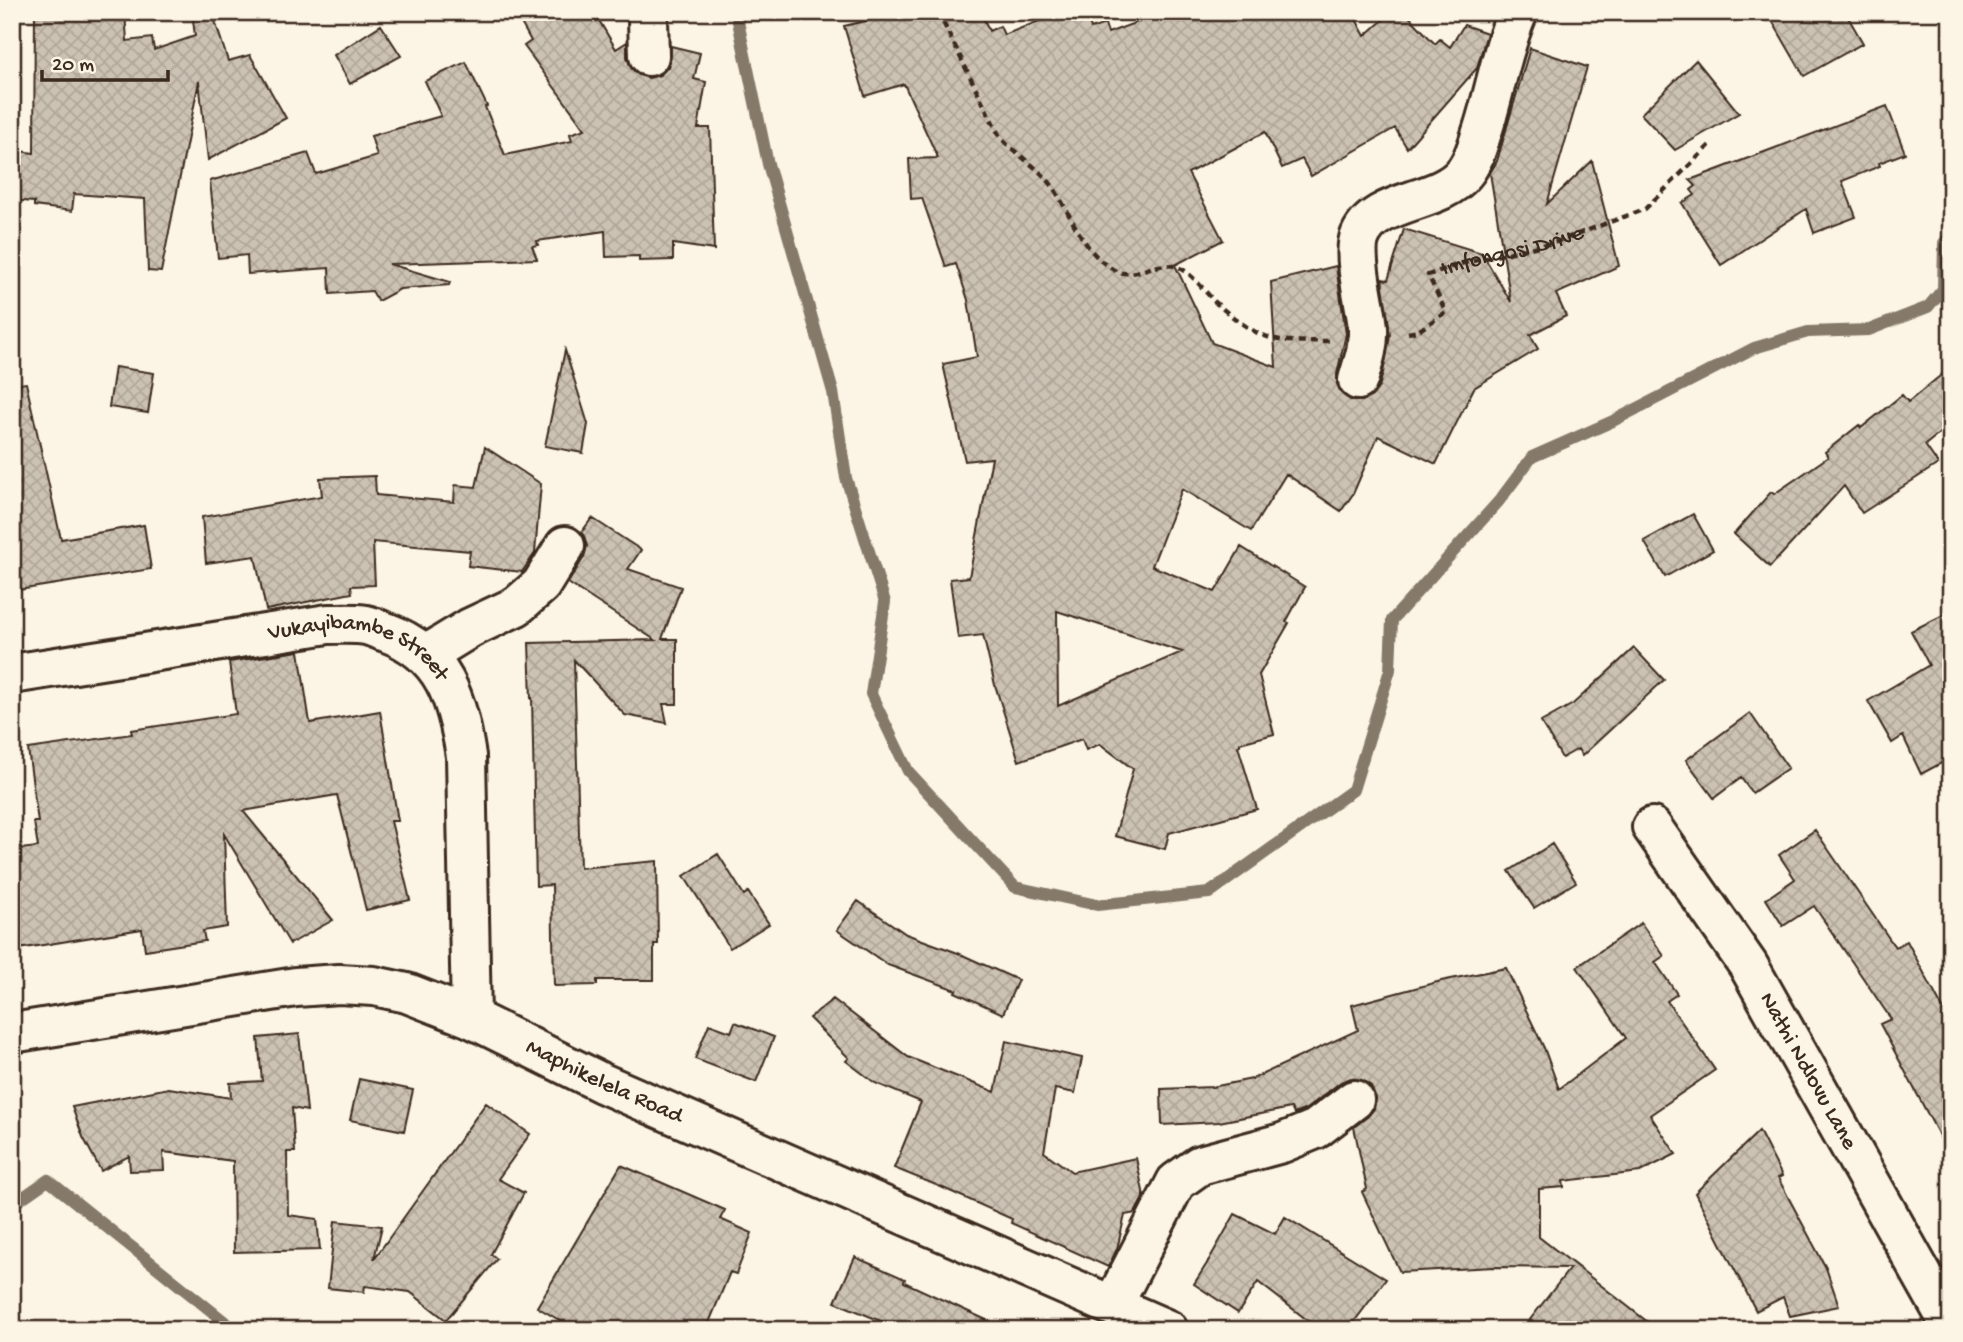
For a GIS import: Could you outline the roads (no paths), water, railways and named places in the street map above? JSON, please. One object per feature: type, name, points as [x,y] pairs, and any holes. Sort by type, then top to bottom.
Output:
[{"type":"street","points":[[646,12],[649,57]]},
{"type":"street","points":[[1358,380],[1366,323],[1358,256],[1359,240],[1364,228],[1378,215],[1450,187],[1465,173],[1475,154],[1518,12]]},
{"type":"street","points":[[426,655],[470,628],[517,606],[541,585],[565,546]]},
{"type":"street","name":"Vukayibambe Street","points":[[12,674],[328,624],[366,625],[398,637],[426,655],[445,680],[460,722],[466,756],[471,1018]]},
{"type":"street","name":"Nathi Ndlovu Lane","points":[[1652,827],[1748,965],[1951,1326]]},
{"type":"street","name":"Maphikelela Road","points":[[12,1033],[296,987],[339,984],[374,986],[407,993],[471,1018],[602,1083],[1168,1330]]},
{"type":"street","points":[[1113,1305],[1176,1182],[1200,1165],[1282,1143],[1316,1129],[1354,1100]]},
{"type":"waterway","points":[[736,12],[768,164],[833,392],[846,478],[885,602],[871,694],[908,771],[1015,887],[1097,905],[1209,893],[1353,790],[1390,670],[1392,620],[1499,501],[1532,457],[1613,421],[1754,348],[1808,332],[1869,330],[1928,307],[1943,289],[1944,243],[1951,235]]},
{"type":"waterway","points":[[12,1205],[48,1180],[235,1330]]}]
